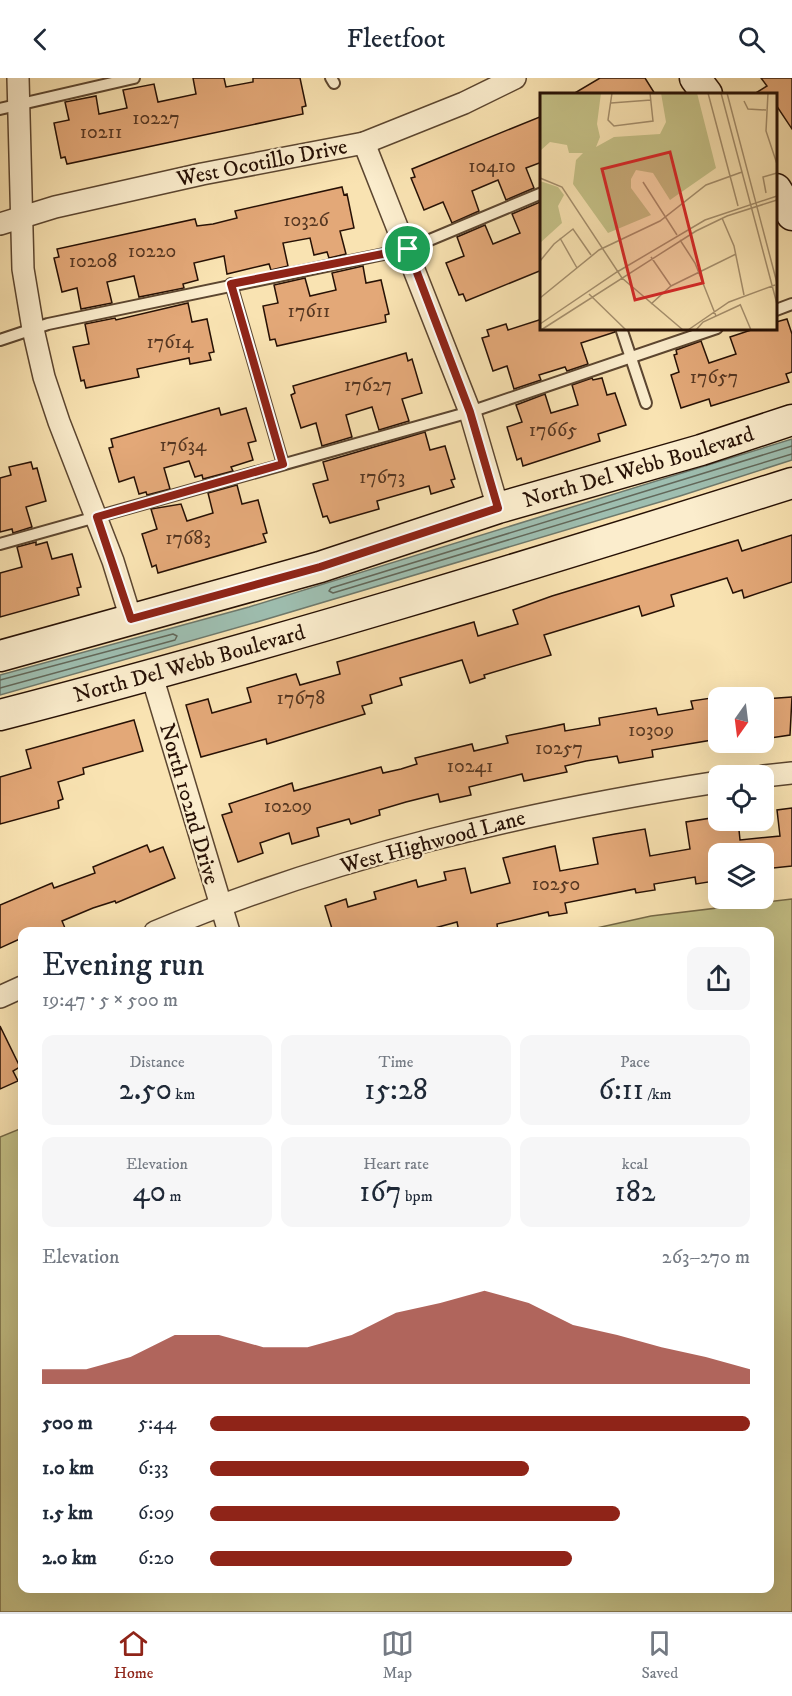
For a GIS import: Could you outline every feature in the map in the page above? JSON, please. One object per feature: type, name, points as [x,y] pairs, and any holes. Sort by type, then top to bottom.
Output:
[{"type":"street","points":[[18,78],[9,106],[22,217],[23,269],[33,329],[44,378],[97,517],[131,619]]},
{"type":"street","name":"West Ocotillo Drive","points":[[0,224],[202,174],[364,143],[464,103],[515,78]]},
{"type":"street","points":[[364,143],[408,249],[470,412],[498,508]]},
{"type":"street","name":"North Del Webb Boulevard","points":[[0,656],[320,567],[498,508],[701,450],[792,420]]},
{"type":"street","name":"North Del Webb Boulevard","points":[[0,715],[152,676],[521,568],[792,483]]},
{"type":"street","name":"North 102nd Drive","points":[[152,676],[227,927]]},
{"type":"street","points":[[774,775],[792,773]]},
{"type":"street","name":"West Highwood Lane","points":[[167,927],[219,905],[354,862],[495,824],[618,798],[708,784]]},
{"type":"street","points":[[0,997],[18,989]]},
{"type":"lane","points":[[9,106],[134,78]]},
{"type":"lane","points":[[0,340],[33,329],[231,284],[408,249],[540,194]]},
{"type":"lane","points":[[231,284],[283,464]]},
{"type":"lane","points":[[777,310],[792,304]]},
{"type":"lane","points":[[622,330],[646,403]]},
{"type":"lane","points":[[0,544],[470,412],[711,330]]},
{"type":"shaded area","points":[[792,899],[792,1612],[0,1612],[0,1137],[18,1130],[18,1593],[774,1593],[774,927],[601,927],[651,916],[709,909],[774,909],[774,901]]},
{"type":"water","points":[[792,439],[792,460],[680,496],[257,622],[0,695],[0,675],[249,607]]},
{"type":"building","points":[[193,78],[224,78],[226,87],[253,82],[253,78],[300,78],[306,106],[302,107],[303,114],[67,164],[65,157],[61,158],[54,123],[69,120],[65,102],[96,96],[99,114],[127,108],[123,90],[154,84],[158,102],[196,94]]},
{"type":"building","points":[[600,78],[645,78],[654,93],[575,93]]},
{"type":"building","points":[[761,78],[792,78],[792,129],[777,106],[777,93],[756,93],[767,86]]},
{"type":"building","points":[[540,117],[540,163],[526,168],[534,188],[506,200],[498,180],[472,191],[479,211],[452,223],[443,202],[424,210],[411,178],[415,177],[412,169]]},
{"type":"building","points":[[342,187],[344,195],[347,194],[354,228],[340,231],[346,254],[329,258],[327,252],[314,255],[310,238],[283,243],[288,266],[271,270],[269,264],[227,274],[224,256],[194,263],[198,280],[183,284],[184,288],[139,297],[134,276],[107,282],[112,303],[81,309],[77,288],[62,292],[54,258],[59,257],[57,249],[195,219],[197,226],[213,224],[237,218],[235,211]]},
{"type":"building","points":[[540,202],[540,271],[466,301],[463,294],[459,295],[446,263],[464,256],[457,237],[485,225],[493,244],[520,233],[512,214]]},
{"type":"building","points":[[363,266],[366,283],[381,280],[389,314],[385,315],[386,322],[277,346],[275,339],[270,340],[263,306],[278,303],[274,285],[305,278],[310,296],[336,290],[332,273]]},
{"type":"building","points":[[188,303],[192,322],[207,319],[214,352],[209,353],[211,360],[190,364],[189,358],[137,369],[139,377],[86,388],[84,380],[81,381],[73,347],[89,344],[85,324],[115,318],[116,320]]},
{"type":"building","points":[[787,319],[792,334],[792,372],[786,374],[789,382],[711,406],[709,399],[681,408],[671,375],[679,372],[674,355],[677,354],[676,350],[701,341],[709,363],[736,354],[730,337],[751,330],[777,330],[777,322]]},
{"type":"building","points":[[540,320],[540,330],[614,330],[615,332],[581,343],[588,364],[567,371],[565,367],[539,375],[541,380],[514,389],[507,366],[493,371],[482,338],[489,336],[487,330],[506,324],[508,330]]},
{"type":"building","points":[[406,353],[408,361],[412,359],[422,393],[402,399],[409,421],[379,430],[372,407],[346,415],[352,437],[322,446],[316,423],[301,428],[291,395],[295,393],[293,386]]},
{"type":"building","points":[[592,378],[593,380],[602,378],[607,395],[615,393],[626,425],[598,434],[600,441],[523,466],[521,458],[517,460],[507,427],[522,422],[516,405],[545,394],[551,413],[578,405],[572,385]]},
{"type":"building","points":[[219,408],[221,415],[246,408],[256,441],[248,443],[253,460],[231,467],[233,471],[203,479],[202,475],[195,477],[189,461],[164,468],[170,489],[147,495],[146,492],[139,494],[134,477],[119,482],[109,448],[113,447],[111,439]]},
{"type":"building","points":[[425,432],[430,450],[445,446],[455,479],[451,480],[454,487],[431,494],[429,486],[377,501],[379,509],[330,523],[327,516],[323,517],[313,484],[328,480],[323,462]]},
{"type":"building","points":[[31,462],[33,469],[37,468],[46,501],[26,507],[32,527],[13,533],[12,529],[0,532],[0,478],[11,475],[9,467]]},
{"type":"building","points":[[237,485],[242,504],[258,500],[267,533],[263,534],[266,542],[158,573],[156,565],[152,567],[142,534],[157,529],[151,509],[181,504],[187,521],[213,513],[208,493]]},
{"type":"building","points":[[792,535],[792,582],[744,598],[742,590],[733,593],[727,578],[671,595],[674,606],[642,616],[639,606],[544,635],[551,655],[484,675],[485,678],[470,683],[462,660],[400,678],[402,685],[370,695],[372,703],[362,706],[365,714],[267,744],[266,739],[201,757],[186,705],[208,699],[212,713],[251,702],[247,688],[296,674],[300,685],[340,674],[337,662],[474,622],[478,636],[518,624],[513,610],[552,596],[738,540],[742,551]]},
{"type":"building","points":[[36,542],[36,545],[47,542],[52,559],[72,554],[81,587],[77,588],[79,595],[0,617],[0,573],[22,567],[17,547]]},
{"type":"building","points":[[792,697],[790,735],[774,737],[774,698]]},
{"type":"building","points":[[708,698],[708,741],[652,750],[653,757],[619,763],[617,756],[586,761],[565,766],[567,772],[524,781],[522,774],[469,787],[471,795],[440,802],[438,794],[406,802],[379,810],[380,815],[351,824],[349,819],[317,828],[319,836],[292,844],[289,833],[260,843],[263,853],[238,862],[222,815],[232,812],[229,804],[292,783],[294,791],[381,767],[383,773],[417,764],[415,758],[472,744],[474,751],[508,743],[506,736],[564,724],[565,731],[600,725],[599,718],[656,708],[658,715],[693,709],[691,701]]},
{"type":"building","points":[[134,720],[143,751],[83,768],[84,774],[58,782],[63,799],[58,801],[59,808],[0,824],[0,777],[31,768],[26,750]]},
{"type":"building","points":[[792,808],[792,866],[774,868],[774,843],[708,843],[708,882],[696,884],[695,877],[654,884],[655,890],[636,893],[635,889],[565,903],[567,913],[549,916],[548,912],[497,924],[497,927],[458,927],[457,922],[438,927],[331,927],[325,906],[346,899],[348,907],[376,899],[374,892],[416,880],[418,887],[446,880],[444,872],[465,868],[471,893],[510,883],[503,858],[555,846],[560,871],[598,864],[593,838],[645,829],[650,856],[690,849],[686,822],[708,819],[708,831],[739,831],[740,840],[780,836],[777,810]]},
{"type":"building","points":[[147,845],[150,852],[163,847],[175,878],[116,903],[115,901],[93,908],[62,921],[65,927],[18,927],[18,940],[0,948],[0,905],[52,883],[54,888],[95,873],[93,867]]},
{"type":"building","points":[[0,1026],[18,1063],[18,1068],[13,1071],[18,1081],[0,1089]]},
{"type":"route","points":[[408,249],[470,412],[498,508],[320,567],[131,619],[97,517],[283,464],[231,284],[408,249]]}]
